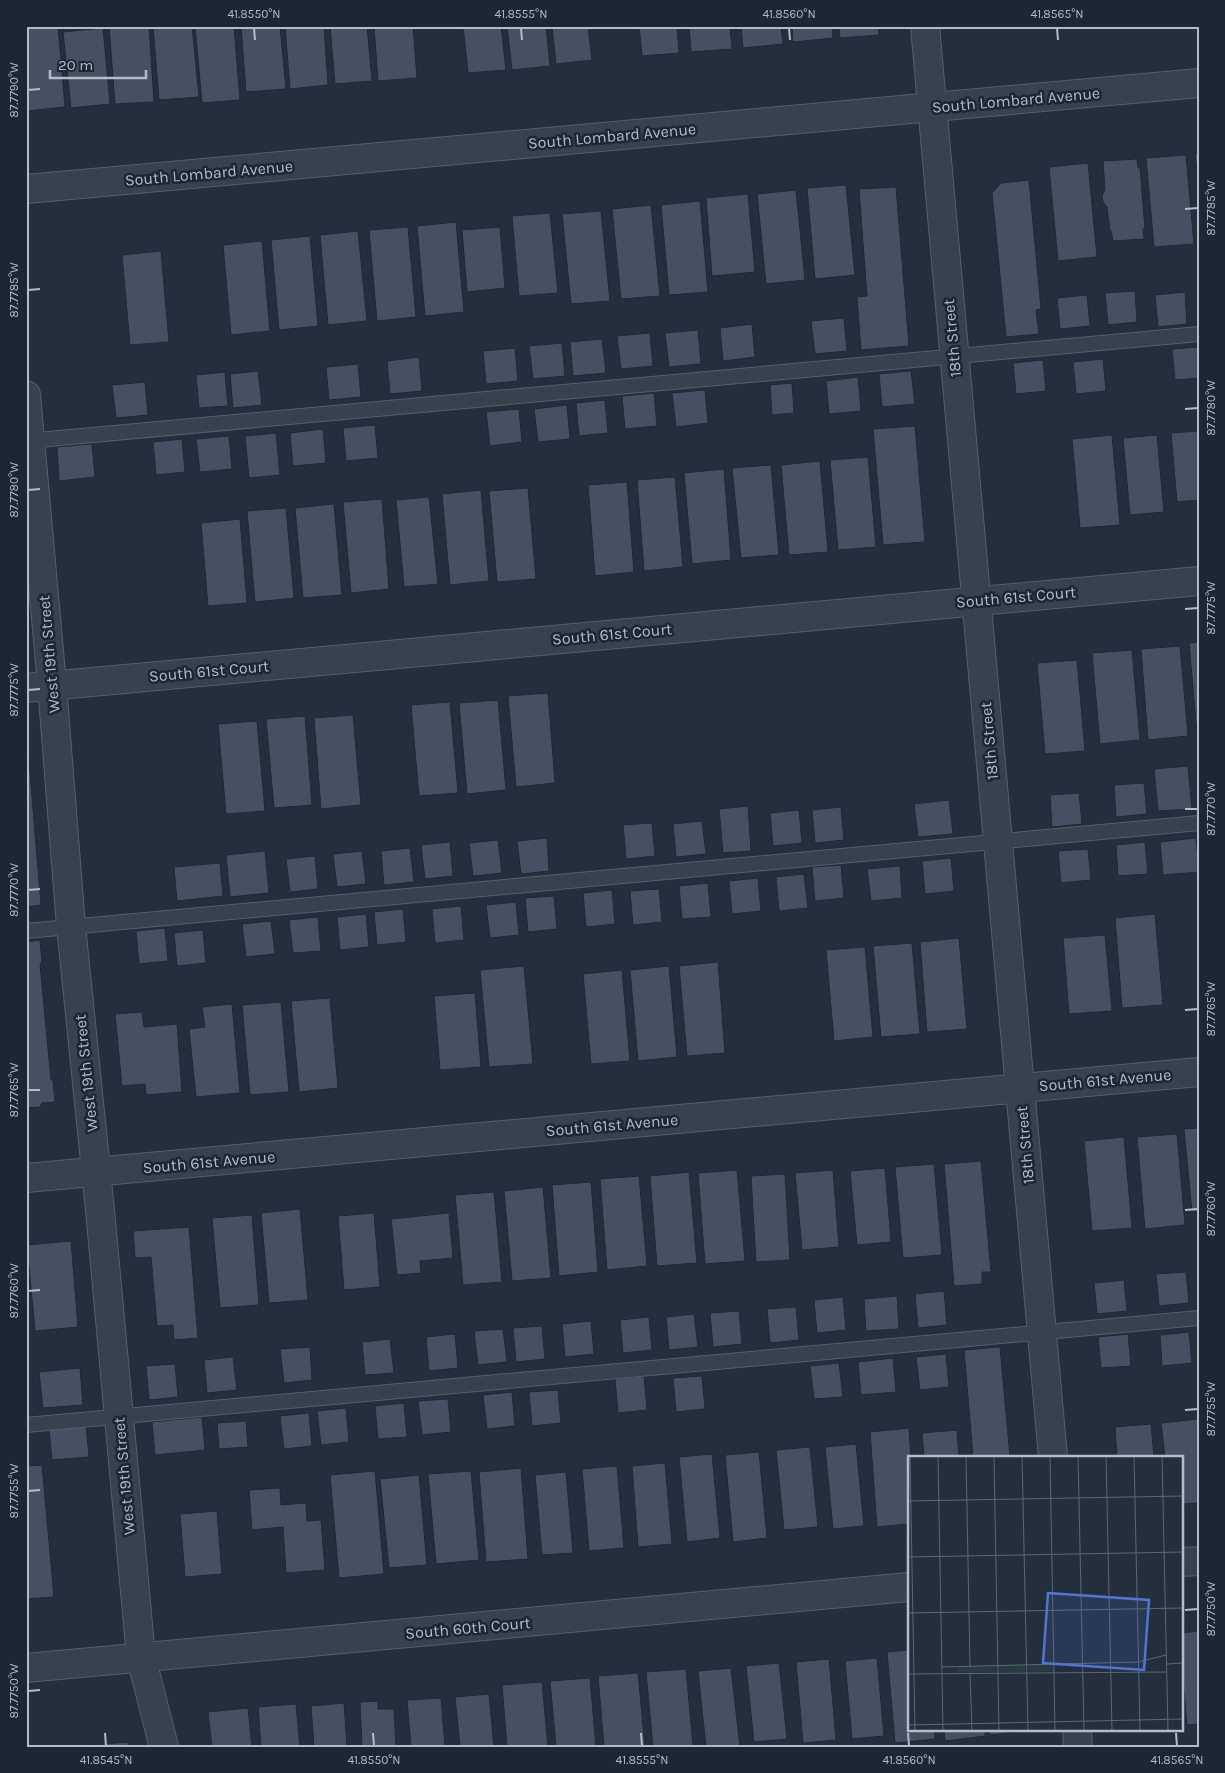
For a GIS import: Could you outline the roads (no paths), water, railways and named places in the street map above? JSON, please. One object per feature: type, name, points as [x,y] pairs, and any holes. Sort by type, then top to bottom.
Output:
[{"type":"street","name":"18th Street","points":[[925,26],[1053,1456]]},
{"type":"street","name":"South Lombard Avenue","points":[[26,189],[1199,83]]},
{"type":"street","name":"West 19th Street","points":[[26,396],[39,686],[71,926],[141,1657],[164,1747]]},
{"type":"street","name":"South 61st Court","points":[[39,686],[1199,581]]},
{"type":"street","name":"South 61st Avenue","points":[[26,1178],[1199,1072]]},
{"type":"street","points":[[1182,1562],[1199,1561]]},
{"type":"street","name":"South 60th Court","points":[[26,1668],[908,1587]]},
{"type":"street","points":[[1077,1730],[1078,1747]]},
{"type":"lane","points":[[28,441],[1199,334]]},
{"type":"lane","points":[[26,931],[1199,823]]},
{"type":"lane","points":[[26,1425],[1199,1318]]}]
